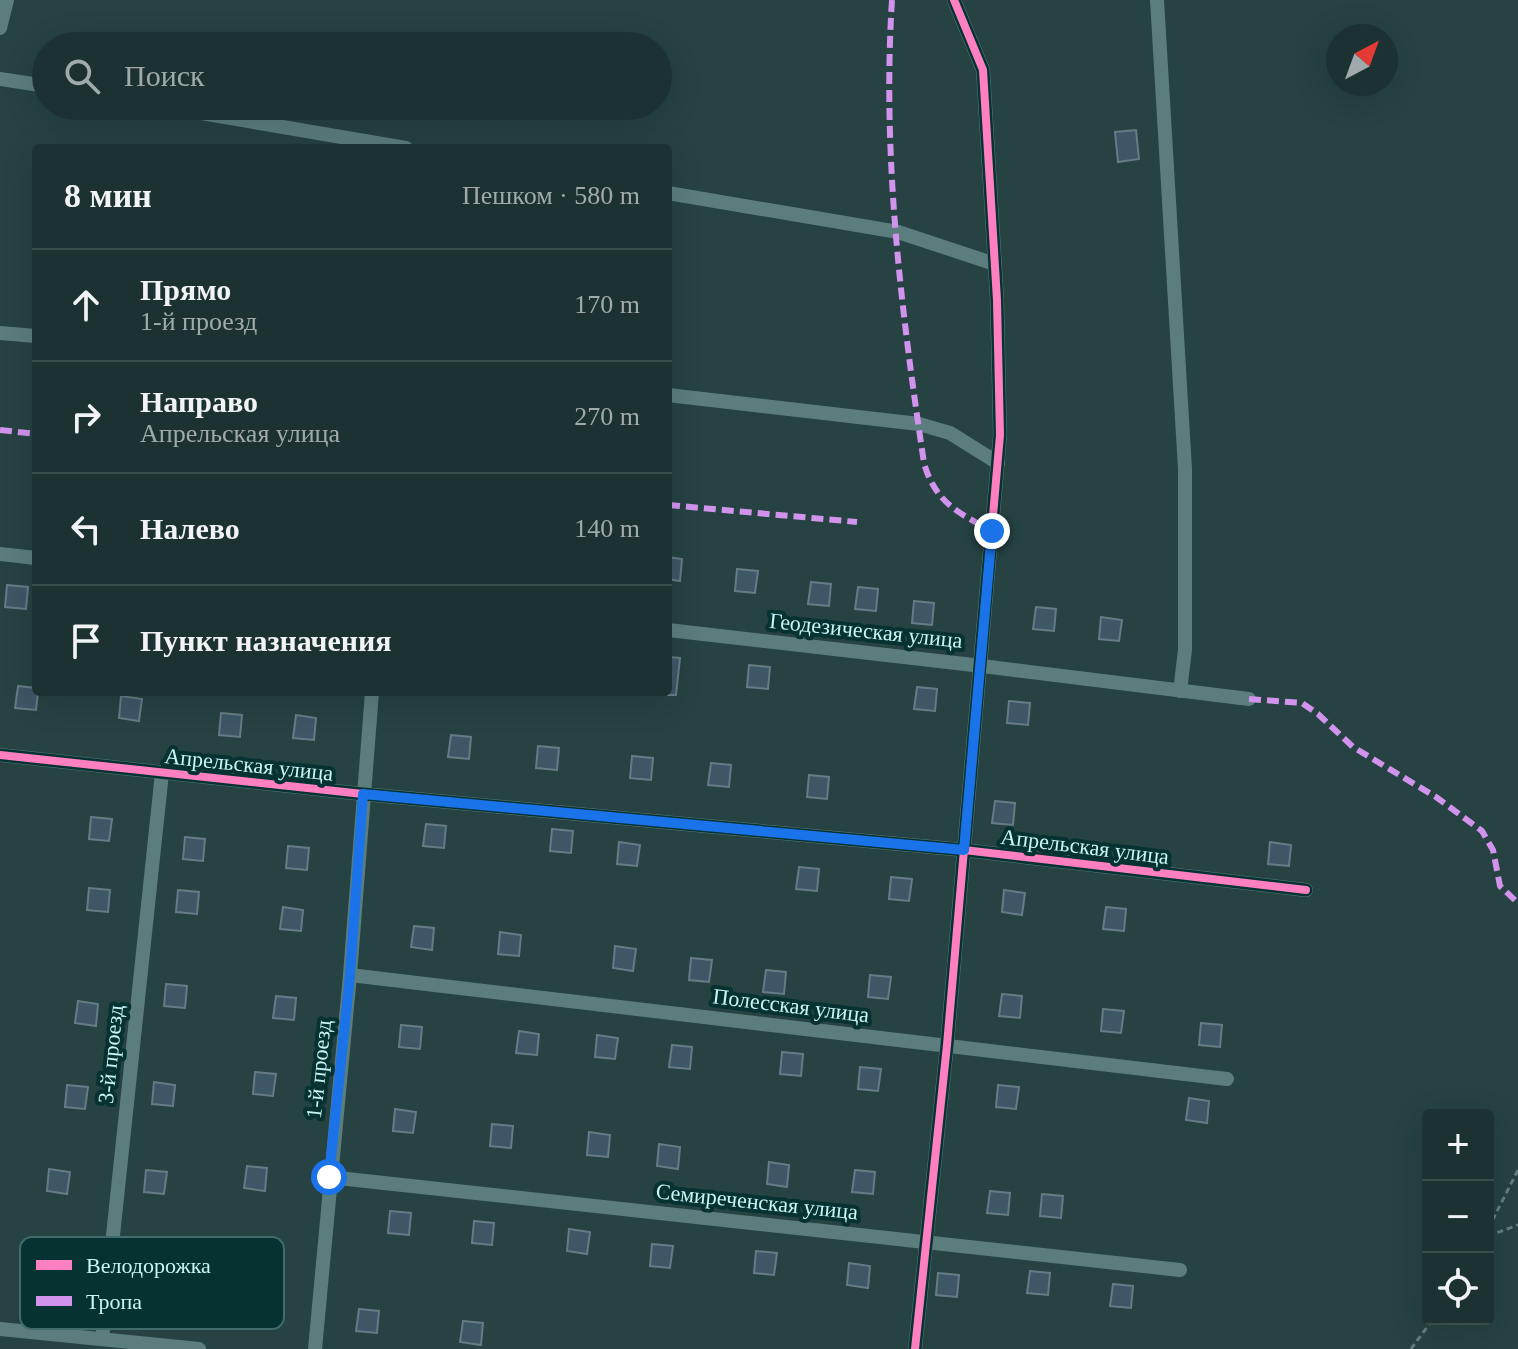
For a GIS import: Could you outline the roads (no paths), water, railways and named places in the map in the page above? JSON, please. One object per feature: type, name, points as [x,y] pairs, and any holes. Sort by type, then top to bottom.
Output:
[{"type":"street","points":[[0,28],[7,0]]},
{"type":"street","points":[[915,1349],[947,1045],[998,463],[1000,383],[983,70],[954,0]]},
{"type":"street","points":[[1157,0],[1185,469],[1185,650],[1180,691]]},
{"type":"street","points":[[0,79],[32,84]]},
{"type":"street","points":[[242,120],[383,144]]},
{"type":"street","points":[[672,194],[898,232],[995,264]]},
{"type":"street","points":[[0,333],[32,336]]},
{"type":"street","points":[[672,395],[919,424],[959,437],[998,463]]},
{"type":"street","points":[[0,554],[32,558]]},
{"type":"street","name":"Геодезическая улица","points":[[672,630],[1249,699]]},
{"type":"street","name":"1-й проезд","points":[[315,1349],[350,975],[372,696]]},
{"type":"street","name":"Апрельская улица","points":[[0,755],[363,794],[964,850],[1306,890]]},
{"type":"street","name":"3-й проезд","points":[[113,1237],[162,773]]},
{"type":"street","name":"Полесская улица","points":[[350,975],[1227,1079]]},
{"type":"street","name":"Семиреченская улица","points":[[329,1177],[1180,1270]]},
{"type":"street","points":[[0,1329],[199,1349]]},
{"type":"street","name":"3-й проезд","points":[[102,1339],[103,1329]]}]
